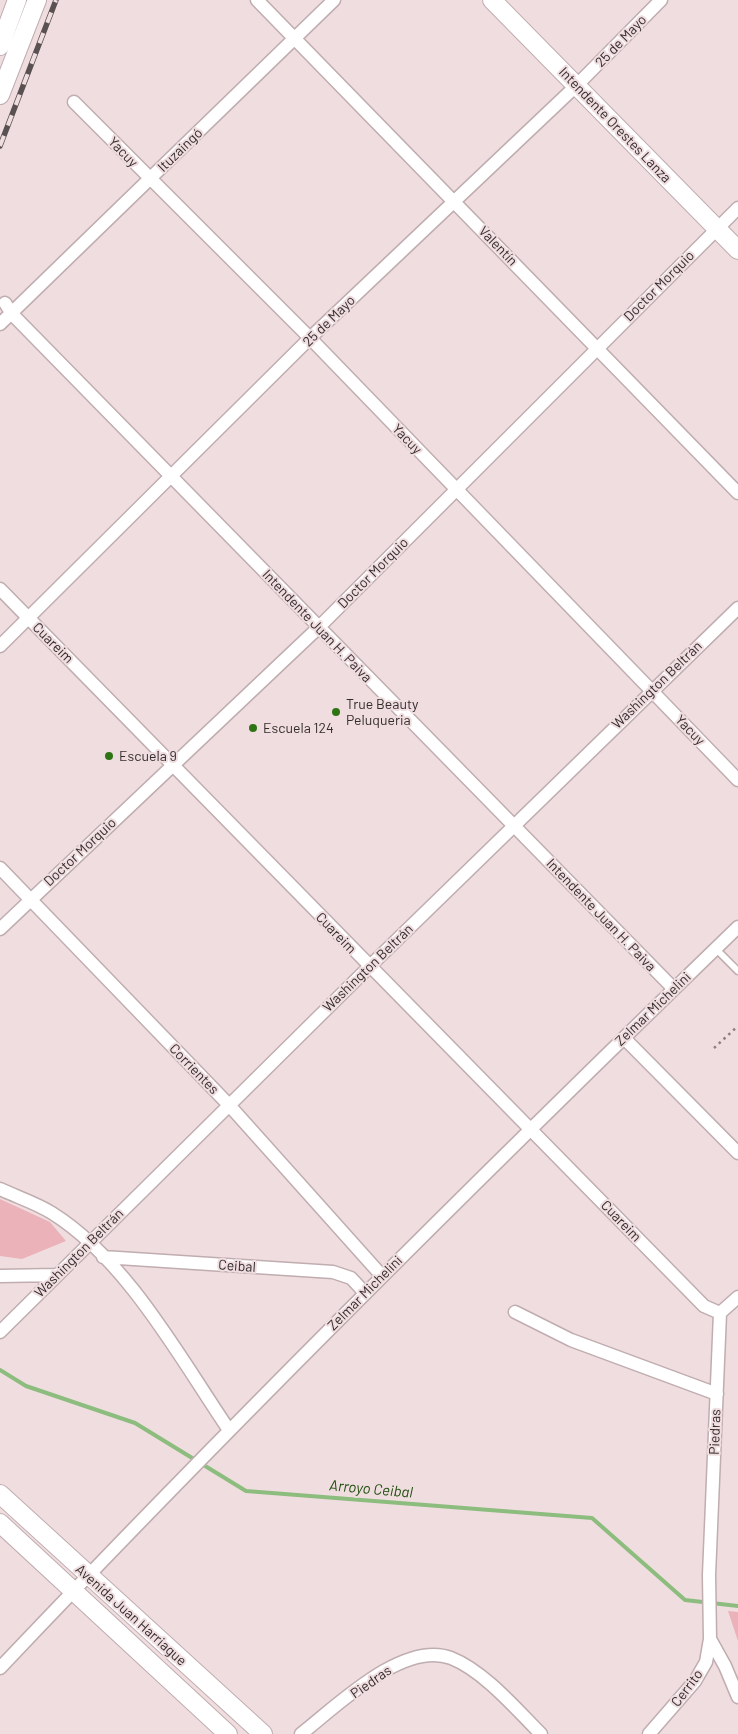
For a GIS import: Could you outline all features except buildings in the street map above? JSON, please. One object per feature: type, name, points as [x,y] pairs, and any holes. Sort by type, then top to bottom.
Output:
[{"type":"street","points":[[0,46],[17,0]]},
{"type":"street","points":[[0,95],[37,0]]},
{"type":"street","name":"Valentín","points":[[256,0],[738,493]]},
{"type":"street","name":"Ituzaingó","points":[[0,324],[6,306],[25,299],[334,0]]},
{"type":"street","name":"Intendente Orestes Lanza","points":[[492,0],[738,250]]},
{"type":"street","name":"25 de Mayo","points":[[0,646],[310,338],[577,86],[661,0]]},
{"type":"street","name":"Yacuy","points":[[74,102],[310,338],[738,780]]},
{"type":"street","name":"Doctor Morquio","points":[[0,929],[318,628],[738,208]]},
{"type":"street","name":"Intendente Juan H. Paiva","points":[[6,306],[318,628],[674,989]]},
{"type":"street","name":"Cuareim","points":[[0,589],[174,765],[369,967],[704,1306],[720,1314]]},
{"type":"street","name":"Washington Beltrán","points":[[0,1332],[369,967],[738,608]]},
{"type":"street","name":"Corrientes","points":[[0,868],[229,1105],[382,1276]]},
{"type":"street","name":"Zelmar Michelini","points":[[0,1668],[87,1575],[365,1293],[530,1128],[738,927]]},
{"type":"street","points":[[624,1038],[738,1152]]},
{"type":"street","points":[[0,1189],[51,1213],[119,1272],[229,1430]]},
{"type":"street","name":"Ceibal","points":[[103,1257],[333,1272],[351,1278],[365,1293]]},
{"type":"street","points":[[0,1276],[57,1275]]},
{"type":"street","points":[[720,1314],[738,1297]]},
{"type":"street","points":[[514,1312],[571,1340],[716,1394]]},
{"type":"street","name":"Piedras","points":[[709,1575],[720,1314]]},
{"type":"street","name":"Avenida Juan Harriague","points":[[0,1494],[263,1734]]},
{"type":"street","name":"Avenida Juan Harriague","points":[[0,1523],[228,1734]]},
{"type":"street","name":"Cerrito","points":[[649,1734],[694,1682],[706,1662],[710,1639],[708,1621],[709,1575]]},
{"type":"street","points":[[710,1639],[725,1666],[738,1697]]},
{"type":"street","name":"Piedras","points":[[301,1734],[362,1687],[398,1663],[428,1654],[451,1658],[483,1678],[541,1734]]},
{"type":"lane","points":[[716,949],[738,971]]},
{"type":"path","points":[[714,1048],[738,1026]]},
{"type":"shaded area","points":[[0,1199],[50,1222],[66,1241],[22,1259],[0,1256]]},
{"type":"shaded area","points":[[728,1611],[738,1612],[738,1641]]},
{"type":"waterway","name":"Arroyo Ceibal","points":[[0,1370],[26,1386],[135,1423],[246,1491],[592,1518],[685,1600],[738,1606]]},
{"type":"railway","points":[[0,146],[56,0]]},
{"type":"place","name":"True Beauty Peluqueria","points":[[336,712]]},
{"type":"place","name":"Escuela 124","points":[[253,728]]},
{"type":"place","name":"Escuela 9","points":[[109,756]]}]
